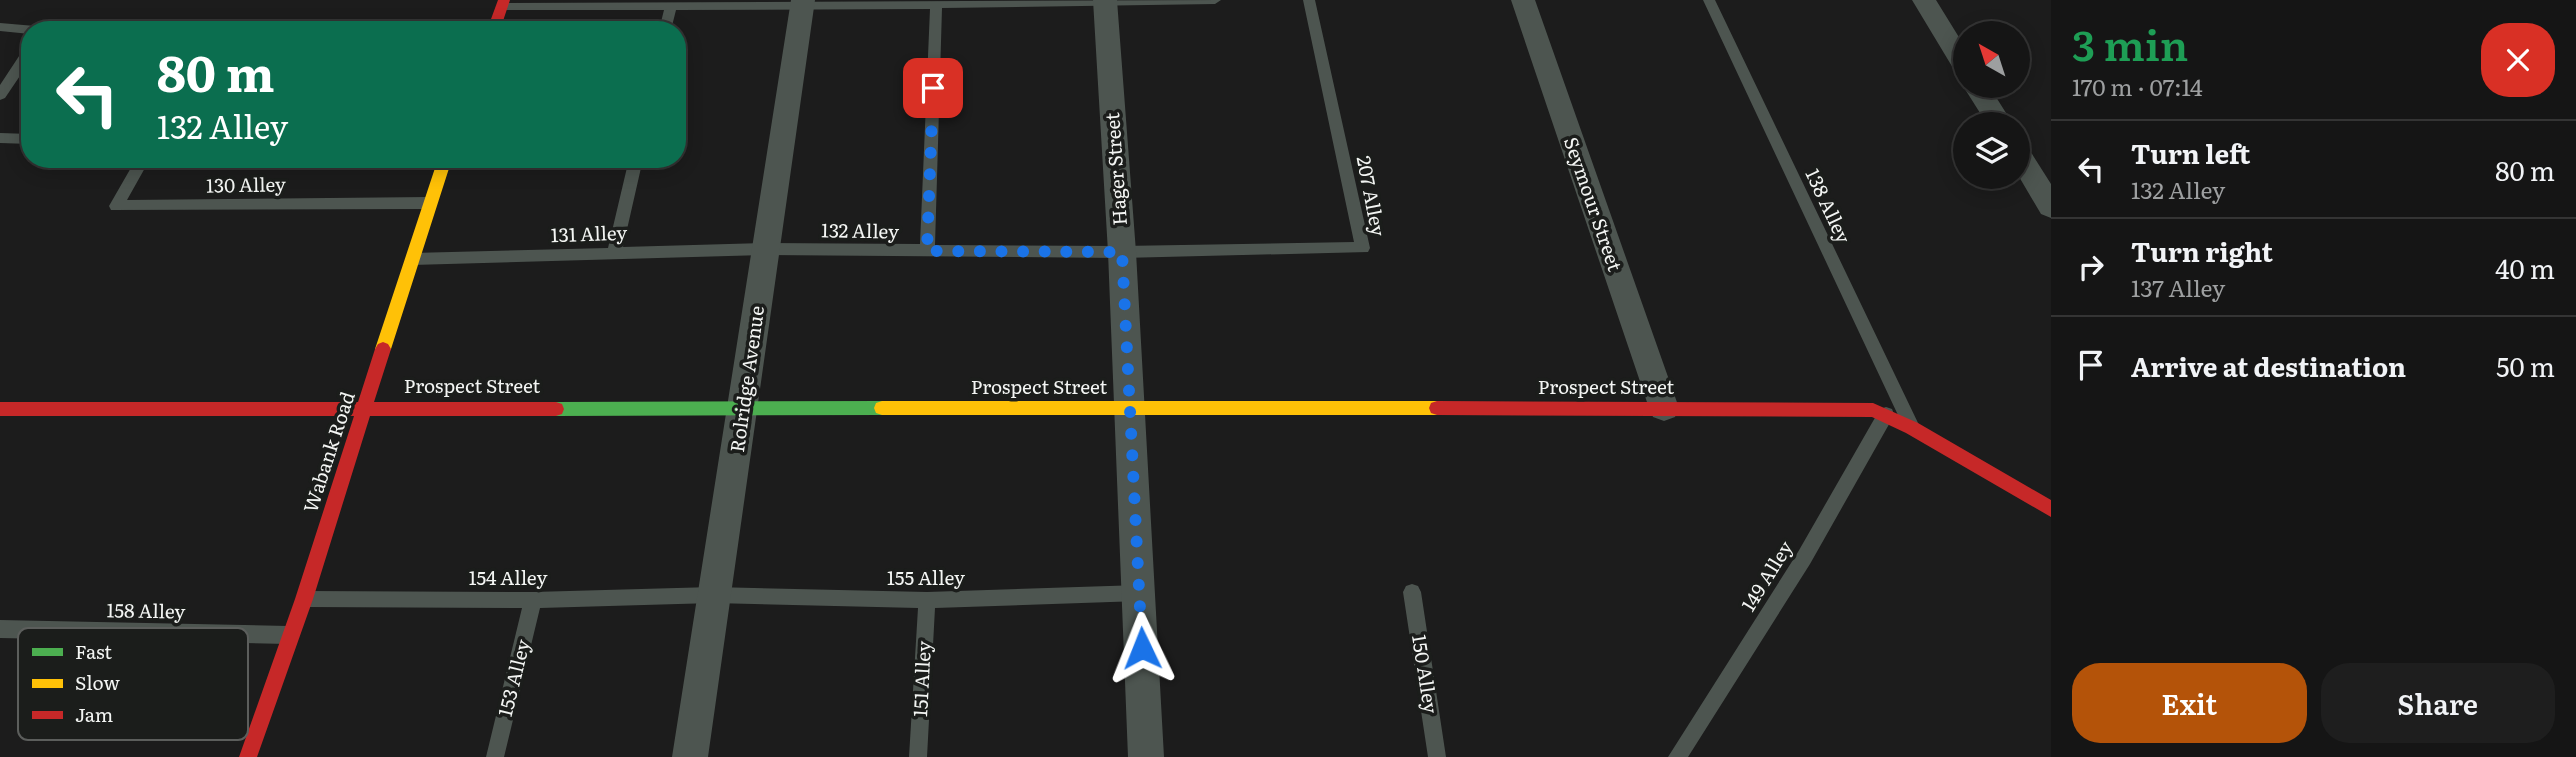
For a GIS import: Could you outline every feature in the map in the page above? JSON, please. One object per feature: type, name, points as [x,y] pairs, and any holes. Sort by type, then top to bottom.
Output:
[{"type":"street","name":"Seymour Street","points":[[1523,0],[1664,408]]},
{"type":"street","points":[[1924,0],[1953,47]]},
{"type":"street","name":"Hager Street","points":[[1105,1],[1122,252],[1146,757]]},
{"type":"street","name":"Rolridge Avenue","points":[[690,757],[803,2]]},
{"type":"street","points":[[496,21],[503,3]]},
{"type":"street","name":"Wabank Road","points":[[248,757],[304,599],[442,168]]},
{"type":"street","points":[[2030,173],[2051,207]]},
{"type":"street","name":"Prospect Street","points":[[0,409],[742,407],[1873,410],[1912,428],[2051,509]]},
{"type":"lane","points":[[503,3],[671,6],[803,2],[936,6],[1215,0]]},
{"type":"lane","name":"207 Alley","points":[[1122,252],[1363,248],[1309,0]]},
{"type":"lane","name":"138 Alley","points":[[1709,0],[1912,428]]},
{"type":"lane","points":[[667,21],[671,6]]},
{"type":"lane","points":[[927,251],[936,6]]},
{"type":"lane","points":[[0,27],[21,29]]},
{"type":"lane","points":[[0,95],[21,64]]},
{"type":"lane","points":[[0,138],[21,139]]},
{"type":"lane","name":"130 Alley","points":[[137,168],[116,206],[429,203]]},
{"type":"lane","points":[[614,253],[634,168]]},
{"type":"lane","name":"132 Alley","points":[[766,250],[1122,252]]},
{"type":"lane","name":"131 Alley","points":[[412,259],[766,250]]},
{"type":"lane","name":"149 Alley","points":[[1676,757],[1804,558],[1886,414]]},
{"type":"lane","name":"150 Alley","points":[[1412,592],[1437,757]]},
{"type":"lane","name":"155 Alley","points":[[713,594],[927,600],[1140,593]]},
{"type":"lane","name":"154 Alley","points":[[304,599],[533,600],[713,594]]},
{"type":"lane","name":"153 Alley","points":[[495,757],[533,600]]},
{"type":"lane","name":"151 Alley","points":[[918,757],[927,600]]},
{"type":"lane","name":"158 Alley","points":[[0,629],[18,629]]},
{"type":"lane","name":"158 Alley","points":[[248,634],[292,635]]},
{"type":"traffic: fast","points":[[556,409],[882,408]]},
{"type":"traffic: slow","points":[[383,349],[442,168]]},
{"type":"traffic: slow","points":[[882,408],[1437,408]]},
{"type":"traffic: jam","points":[[496,21],[504,0]]},
{"type":"traffic: jam","points":[[248,757],[304,599],[383,349]]},
{"type":"traffic: jam","points":[[1437,408],[1873,410],[1912,428],[2051,509]]},
{"type":"traffic: jam","points":[[0,409],[556,409]]},
{"type":"route","points":[[933,88],[927,251],[1122,252],[1142,648]]}]
